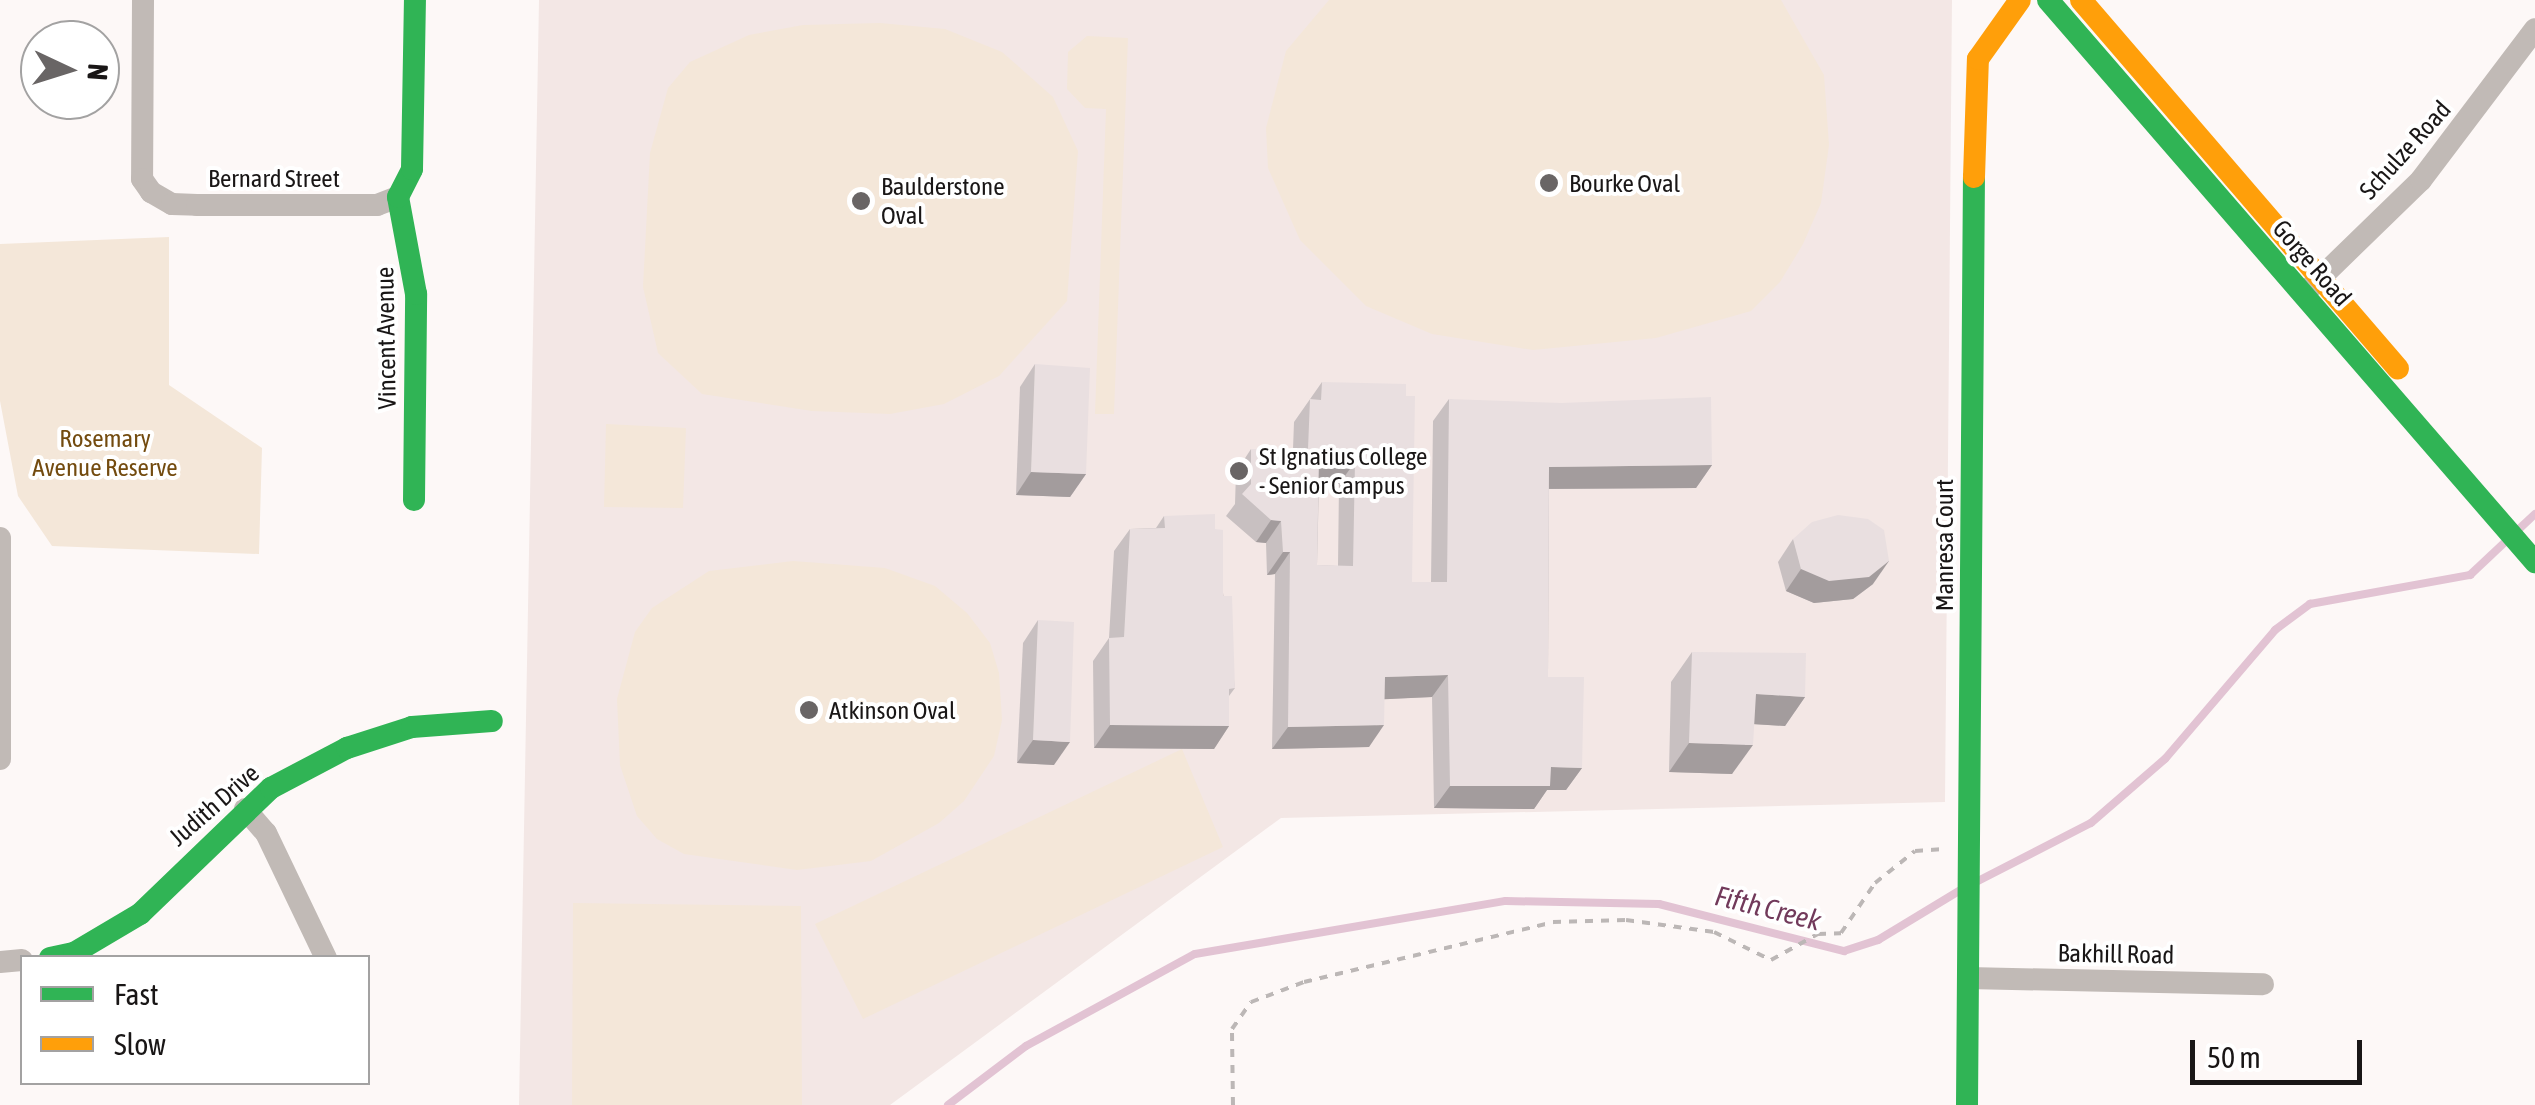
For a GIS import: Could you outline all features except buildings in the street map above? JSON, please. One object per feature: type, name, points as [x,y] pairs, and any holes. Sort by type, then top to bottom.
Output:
[{"type":"street","name":"Bernard Street","points":[[142,0],[142,178],[151,192],[172,204],[197,205],[377,205],[398,197]]},
{"type":"street","name":"Vincent Avenue","points":[[414,500],[416,294],[398,197],[412,168],[415,0]]},
{"type":"street","name":"Manresa Court","points":[[1967,1105],[1975,107],[1978,59],[2020,0]]},
{"type":"street","name":"Gorge Road","points":[[2048,0],[2303,295],[2509,517]]},
{"type":"street","name":"Gorge Road","points":[[2081,0],[2321,278],[2531,546]]},
{"type":"street","name":"Schulze Road","points":[[2303,295],[2421,180],[2535,30]]},
{"type":"street","points":[[0,538],[0,758]]},
{"type":"street","name":"Judith Drive","points":[[64,955],[140,914],[245,809],[347,748],[439,722],[492,721]]},
{"type":"street","points":[[245,809],[266,833],[325,955]]},
{"type":"street","name":"Bakhill Road","points":[[1968,978],[2263,984]]},
{"type":"path","points":[[1233,1105],[1232,1029],[1251,1002],[1304,982],[1553,922],[1626,920],[1714,932],[1771,960],[1818,934],[1840,933],[1875,883],[1915,852],[1969,858]]},
{"type":"shaded area","name":"St Ignatius College - Senior Campus","points":[[539,0],[1952,0],[1945,802],[1281,818],[890,1105],[519,1105]]},
{"type":"green space","name":"Bourke Oval","points":[[1329,0],[1781,0],[1824,75],[1829,145],[1821,203],[1803,244],[1780,282],[1751,311],[1656,338],[1533,350],[1432,334],[1366,306],[1300,240],[1268,168],[1266,128],[1286,51]]},
{"type":"green space","name":"Baulderstone Oval","points":[[880,23],[945,29],[1002,52],[1053,97],[1078,151],[1067,301],[999,376],[944,404],[890,414],[812,411],[702,394],[658,353],[643,287],[650,153],[668,88],[690,62],[749,35],[803,25]]},
{"type":"green space","points":[[1087,36],[1128,38],[1114,414],[1095,414],[1106,109],[1085,108],[1067,89],[1068,52]]},
{"type":"green space","name":"Rosemary Avenue Reserve","points":[[169,237],[169,385],[262,448],[259,554],[52,546],[18,496],[0,401],[0,244]]},
{"type":"green space","points":[[606,424],[686,428],[683,508],[604,507]]},
{"type":"green space","name":"Atkinson Oval","points":[[793,561],[885,568],[935,586],[967,613],[990,643],[999,673],[1002,720],[994,756],[964,801],[939,823],[871,861],[797,870],[684,854],[657,839],[637,816],[620,765],[617,699],[635,632],[652,608],[709,571]]},
{"type":"green space","points":[[1182,749],[1223,847],[863,1019],[815,924]]},
{"type":"green space","points":[[573,903],[801,906],[802,1105],[572,1105]]},
{"type":"waterway","name":"Fifth Creek","points":[[2519,529],[2535,514]]},
{"type":"waterway","name":"Fifth Creek","points":[[1976,882],[2091,823],[2165,759],[2275,630],[2310,604],[2470,575],[2505,542]]},
{"type":"waterway","name":"Fifth Creek","points":[[948,1105],[1026,1046],[1195,954],[1506,901],[1659,904],[1844,951],[1878,940],[1959,891]]},
{"type":"traffic: fast","points":[[414,500],[416,294],[398,197],[412,169],[415,0]]},
{"type":"traffic: fast","points":[[2048,0],[2535,562]]},
{"type":"traffic: fast","points":[[1967,1105],[1974,177]]},
{"type":"traffic: fast","points":[[64,955],[140,914],[271,788],[347,748],[412,727],[492,721]]},
{"type":"traffic: slow","points":[[1974,177],[1978,59],[2020,0]]},
{"type":"traffic: slow","points":[[2081,0],[2398,369]]},
{"type":"place","name":"Bourke Oval","points":[[1549,183]]},
{"type":"place","name":"Baulderstone Oval","points":[[861,201]]},
{"type":"place","name":"St Ignatius College - Senior Campus","points":[[1239,471]]},
{"type":"place","name":"Atkinson Oval","points":[[809,710]]}]
